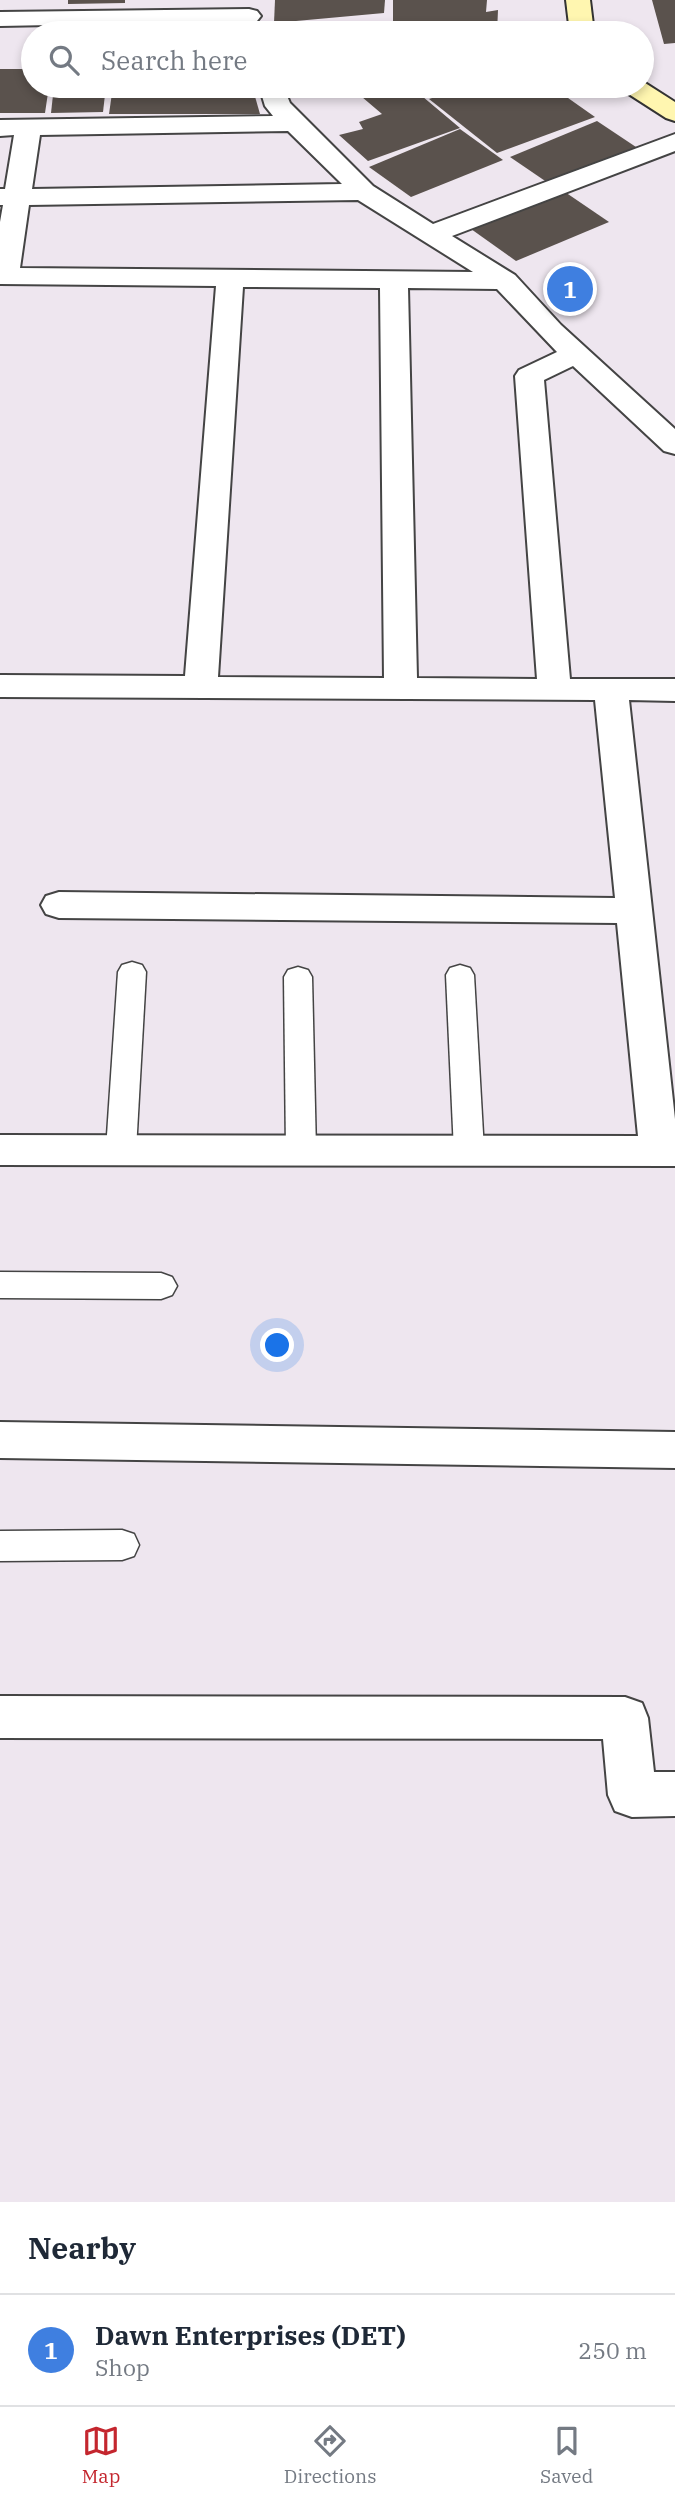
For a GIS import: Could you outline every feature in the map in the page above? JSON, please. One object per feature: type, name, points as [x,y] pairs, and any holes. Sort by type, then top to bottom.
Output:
[{"type":"street","points":[[578,0],[581,21]]},
{"type":"street","points":[[0,19],[29,10],[251,17]]},
{"type":"street","points":[[275,98],[278,106],[293,123],[364,192],[505,281],[576,354],[675,444]]},
{"type":"street","points":[[651,98],[675,114]]},
{"type":"street","points":[[0,128],[293,123]]},
{"type":"street","points":[[27,128],[8,197],[3,276],[505,281]]},
{"type":"street","points":[[431,234],[675,142]]},
{"type":"street","points":[[8,197],[364,192]]},
{"type":"street","points":[[201,687],[230,279]]},
{"type":"street","points":[[394,281],[401,688]]},
{"type":"street","points":[[554,690],[530,376],[576,354]]},
{"type":"street","points":[[0,686],[675,690]]},
{"type":"street","points":[[0,1150],[667,1152],[634,911],[611,690]]},
{"type":"street","points":[[59,905],[634,911]]},
{"type":"street","points":[[0,1440],[675,1450]]},
{"type":"street","points":[[0,1717],[625,1718],[632,1795],[675,1794]]},
{"type":"lane","points":[[121,1150],[132,972]]},
{"type":"lane","points":[[460,975],[469,1151]]},
{"type":"lane","points":[[298,977],[300,1151]]},
{"type":"lane","points":[[0,1284],[161,1286]]},
{"type":"lane","points":[[0,1546],[122,1545]]},
{"type":"shaded area","points":[[0,0],[675,0],[675,2202],[0,2202]]},
{"type":"building","points":[[68,0],[125,0],[125,3],[68,4]]},
{"type":"building","points":[[275,0],[385,0],[384,13],[274,21]]},
{"type":"building","points":[[393,0],[487,0],[486,12],[498,10],[498,21],[393,21]]},
{"type":"building","points":[[652,0],[675,0],[675,43],[664,44]]},
{"type":"building","points":[[0,69],[21,69],[21,98],[47,98],[45,113],[0,113]]},
{"type":"building","points":[[53,98],[105,98],[103,112],[51,113]]},
{"type":"building","points":[[111,98],[255,98],[260,114],[109,114]]},
{"type":"building","points":[[363,98],[424,98],[460,128],[368,161],[339,135],[363,129],[359,122],[382,114]]},
{"type":"building","points":[[568,98],[595,117],[497,153],[429,99]]},
{"type":"building","points":[[597,121],[642,151],[554,187],[510,157]]},
{"type":"building","points":[[460,129],[503,160],[411,197],[369,167]]},
{"type":"building","points":[[562,190],[609,222],[516,261],[471,229]]},
{"type":"place","name":"Dawn Enterprises (DET)","points":[[570,289]]}]
